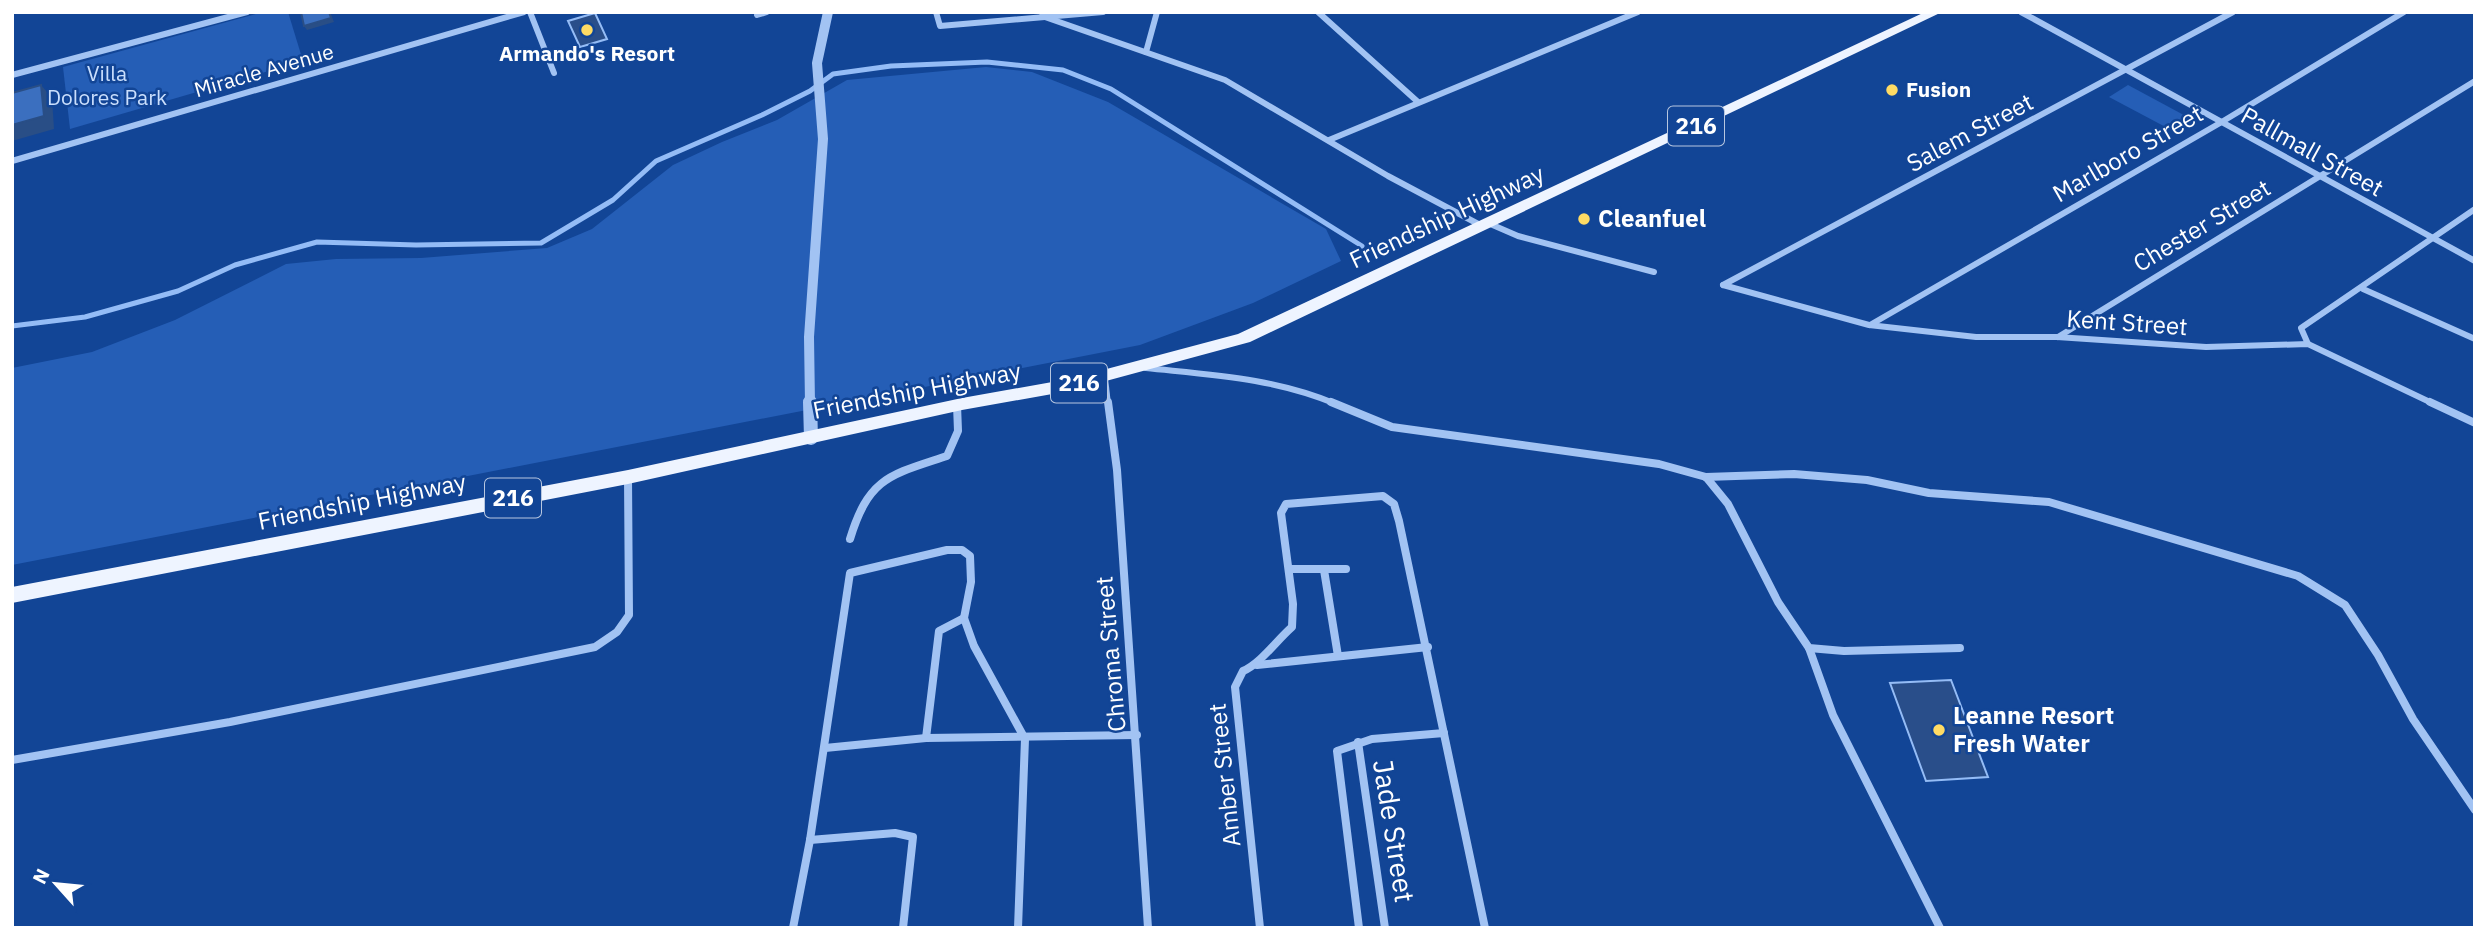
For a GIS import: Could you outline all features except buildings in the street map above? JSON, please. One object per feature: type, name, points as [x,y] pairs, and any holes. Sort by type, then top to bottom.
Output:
[{"type":"main road","name":"Friendship Highway","points":[[12,595],[628,477],[957,405],[1146,368],[1244,338],[1936,12]]},
{"type":"street","points":[[12,75],[247,12]]},
{"type":"street","name":"Miracle Avenue","points":[[12,161],[524,12]]},
{"type":"street","points":[[530,12],[554,73]]},
{"type":"street","points":[[757,15],[767,12]]},
{"type":"street","points":[[936,12],[940,26],[1102,12]]},
{"type":"street","points":[[1146,52],[1157,12]]},
{"type":"street","points":[[1318,12],[1418,102]]},
{"type":"street","points":[[1329,140],[1638,12]]},
{"type":"street","name":"Pallmall Street","points":[[2021,12],[2430,239],[2475,261]]},
{"type":"street","name":"Salem Street","points":[[1723,285],[2126,72],[2233,12]]},
{"type":"street","name":"Marlboro Street","points":[[1869,325],[2220,123],[2404,12]]},
{"type":"street","points":[[811,438],[809,337],[823,139],[817,63],[828,13]]},
{"type":"street","points":[[1042,16],[1224,80],[1485,224],[1518,236],[1654,272]]},
{"type":"street","name":"Chester Street","points":[[2057,337],[2475,81]]},
{"type":"street","points":[[2475,209],[2363,289],[2301,328],[2308,344],[2475,423]]},
{"type":"street","name":"Kent Street","points":[[1723,285],[1869,325],[1976,337],[2057,337],[2206,347],[2308,344]]},
{"type":"street","points":[[2363,289],[2475,340]]},
{"type":"street","points":[[1146,368],[1269,381],[1298,388],[1392,427],[1659,464],[1706,477],[1794,474],[1867,480],[1929,493],[2049,502],[2298,576],[2345,605],[2378,654],[2413,719],[2475,810]]},
{"type":"street","name":"Chroma Street","points":[[1105,378],[1117,470],[1148,928]]},
{"type":"street","points":[[850,539],[857,510],[874,488],[890,474],[947,456],[958,436],[961,421],[957,405]]},
{"type":"street","points":[[12,760],[230,722],[595,648],[617,632],[629,615],[628,477]]},
{"type":"street","points":[[1706,477],[1728,504],[1778,602],[1809,648],[1833,715],[1940,928]]},
{"type":"street","name":"Amber Street","points":[[1260,928],[1235,687],[1243,671],[1256,664],[1269,647],[1292,627],[1289,569],[1281,513],[1286,504],[1383,496],[1394,504],[1428,647]]},
{"type":"street","points":[[793,928],[825,748],[850,573],[947,550],[962,550],[970,556],[971,582],[964,618],[974,646],[1025,739],[1017,928]]},
{"type":"street","points":[[1289,569],[1346,569]]},
{"type":"street","points":[[1324,570],[1338,656]]},
{"type":"street","points":[[926,738],[939,631],[964,618]]},
{"type":"street","points":[[1256,664],[1428,647],[1485,928]]},
{"type":"street","points":[[1809,648],[1844,651],[1960,648]]},
{"type":"street","name":"Jade Street","points":[[1359,928],[1337,751],[1343,745],[1358,742],[1444,733]]},
{"type":"street","points":[[825,748],[926,738],[1025,739],[1137,735]]},
{"type":"street","name":"Jade Street","points":[[1358,742],[1385,928]]},
{"type":"street","points":[[810,840],[895,833],[913,837],[903,928]]},
{"type":"green space","name":"Villa Dolores Park","points":[[263,12],[288,12],[303,61],[70,129],[63,67]]},
{"type":"green space","points":[[986,67],[1032,72],[1108,102],[1326,229],[1341,261],[1253,303],[1140,345],[12,565],[12,368],[92,352],[175,320],[286,264],[336,259],[421,258],[547,248],[592,229],[673,165],[777,120],[847,80]]},
{"type":"green space","points":[[2128,85],[2193,120],[2175,132],[2109,97]]},
{"type":"shaded area","name":"Armando's Resort","points":[[595,13],[607,39],[580,47],[568,21]]},
{"type":"shaded area","name":"Leanne Resort Fresh Water","points":[[1951,680],[1988,777],[1926,781],[1890,683]]},
{"type":"waterway","points":[[12,326],[85,317],[178,291],[235,265],[317,242],[416,245],[541,243],[613,200],[656,161],[762,115],[810,91],[833,74],[891,66],[987,62],[1063,70],[1111,89],[1362,246]]},
{"type":"place","name":"Armando's Resort","points":[[587,30]]},
{"type":"place","name":"Fusion","points":[[1892,90]]},
{"type":"place","name":"Cleanfuel","points":[[1584,219]]},
{"type":"place","name":"Leanne Resort Fresh Water","points":[[1939,730]]}]
